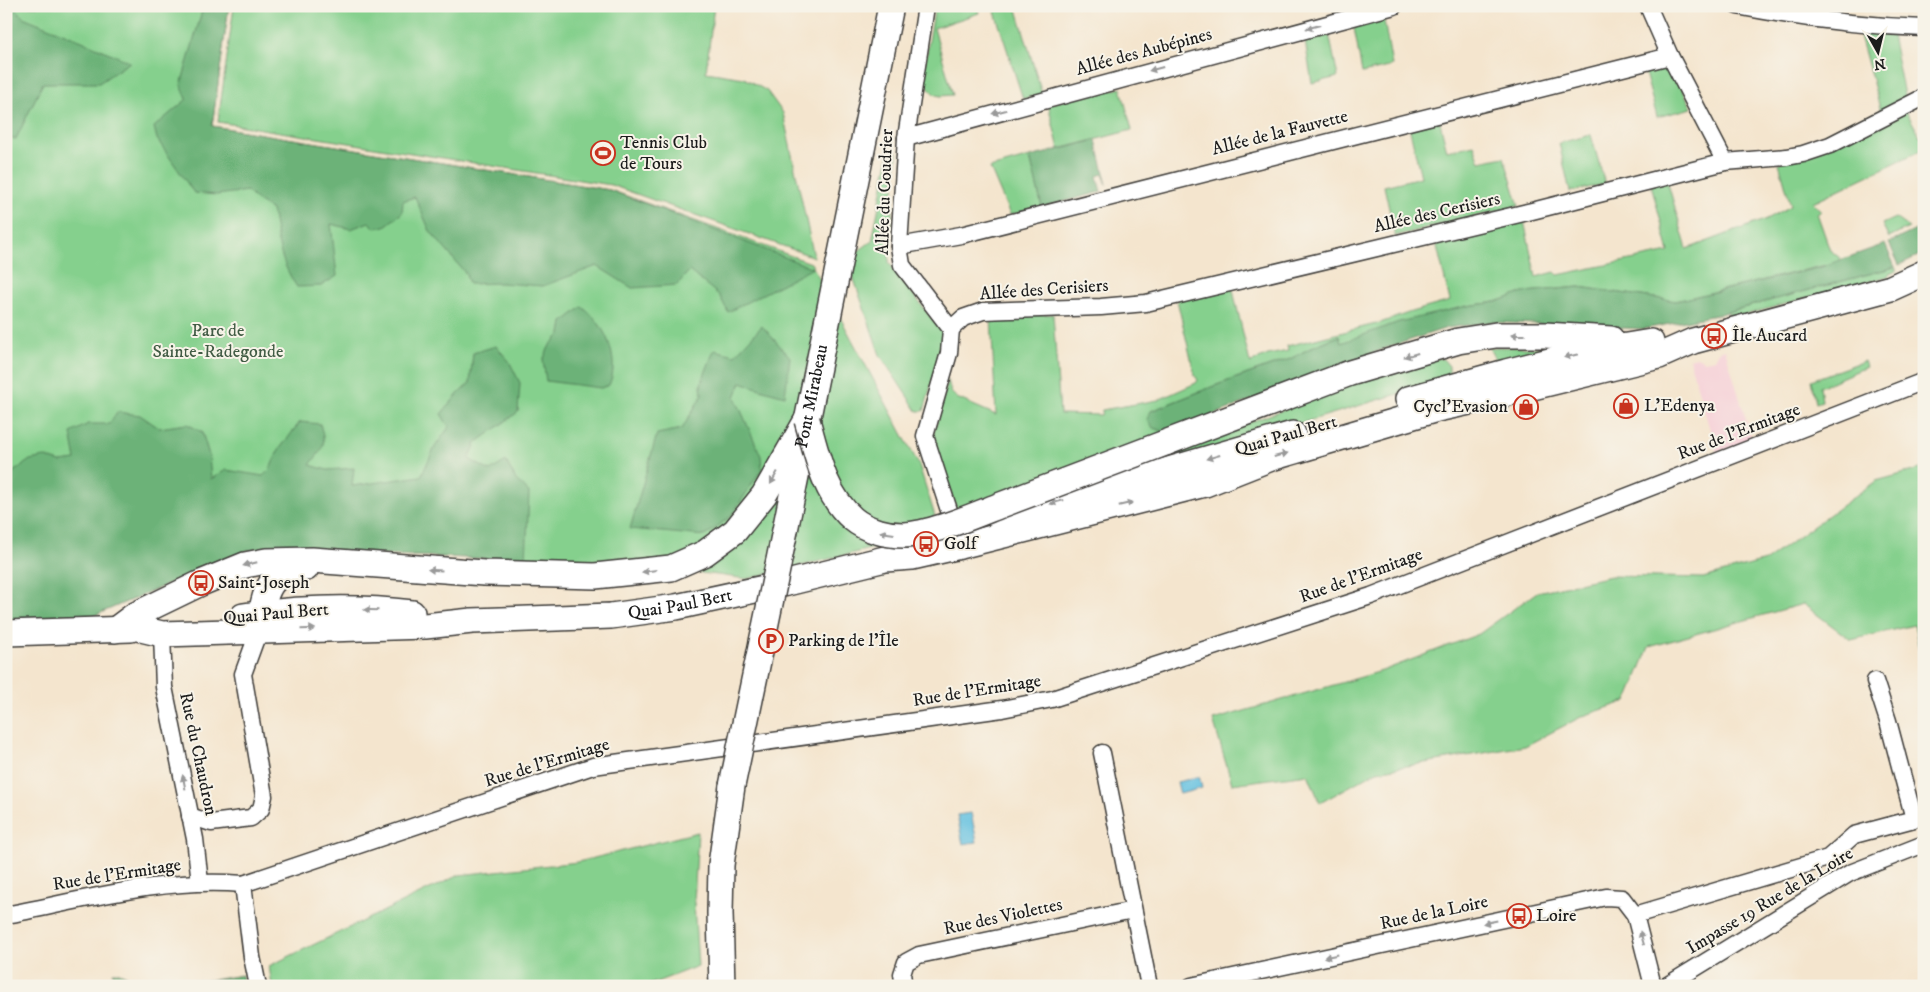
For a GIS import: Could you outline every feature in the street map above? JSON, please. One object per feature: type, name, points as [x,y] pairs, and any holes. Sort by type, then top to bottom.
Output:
[{"type":"main road","name":"Pont Mirabeau","points":[[722,986],[721,865],[732,786],[891,6]]},
{"type":"main road","name":"Quai Paul Bert","points":[[959,540],[1205,484],[1271,458],[1437,409],[1659,356],[1693,342],[1891,288],[1924,273]]},
{"type":"main road","points":[[807,420],[821,470],[833,497],[853,519],[874,531],[902,535],[922,533],[974,515],[1350,373],[1458,341],[1486,336],[1545,335],[1654,342]]},
{"type":"main road","points":[[1437,409],[1471,389],[1475,380],[1475,361],[1469,349],[1458,341]]},
{"type":"main road","name":"Quai Paul Bert","points":[[6,633],[151,631],[260,622],[317,609],[385,610],[472,620],[611,616],[666,609],[787,584],[885,559],[912,557],[1034,509],[1475,380],[1578,354],[1654,342],[1693,342]]},
{"type":"main road","points":[[115,630],[135,615],[168,599],[245,565],[266,561],[312,560],[484,573],[595,576],[671,568],[704,552],[735,531],[764,495],[807,420]]},
{"type":"main road","points":[[260,622],[268,589],[274,578],[285,571],[302,568],[368,565]]},
{"type":"street","name":"Allée du Coudrier","points":[[926,6],[906,138],[899,246],[902,264],[951,330]]},
{"type":"street","name":"Allée des Aubépines","points":[[906,138],[1394,6]]},
{"type":"street","points":[[1648,6],[1670,56],[1725,162]]},
{"type":"street","points":[[1736,6],[1785,16],[1888,27],[1924,28]]},
{"type":"street","name":"Allée de la Fauvette","points":[[899,246],[961,235],[1670,56]]},
{"type":"street","name":"Allée des Cerisiers","points":[[951,330],[963,318],[983,311],[1101,308],[1146,303],[1725,162],[1787,157],[1830,145],[1924,97]]},
{"type":"street","points":[[951,330],[949,352],[925,436],[959,540]]},
{"type":"street","name":"Rue de l'Ermitage","points":[[6,915],[154,886],[200,882],[243,884],[593,766],[1002,709],[1052,699],[1370,596],[1924,381]]},
{"type":"street","points":[[190,816],[211,823],[237,821],[251,818],[262,809],[264,796],[243,674],[260,622]]},
{"type":"street","name":"Rue du Chaudron","points":[[151,631],[190,816],[200,882]]},
{"type":"street","points":[[1635,915],[1828,858],[1854,836],[1914,819],[1888,721],[1875,681]]},
{"type":"street","points":[[1102,753],[1149,986]]},
{"type":"street","name":"Impasse 19 Rue de la Loire","points":[[1666,986],[1850,873],[1924,844]]},
{"type":"street","points":[[243,884],[252,957],[258,986]]},
{"type":"street","name":"Rue de la Loire","points":[[1191,986],[1606,897],[1622,898],[1635,915],[1653,986]]},
{"type":"street","name":"Rue des Violettes","points":[[904,986],[902,974],[906,962],[919,955],[1133,910]]},
{"type":"shaded area","points":[[1725,349],[1753,443],[1718,457],[1689,359],[1697,357],[1704,361],[1715,359],[1719,351]]},
{"type":"green space","name":"Parc de Sainte-Radegonde","points":[[6,6],[229,6],[212,126],[610,190],[811,263],[919,465],[935,516],[874,548],[747,579],[635,564],[248,550],[91,617],[6,619]]},
{"type":"green space","points":[[6,6],[14,6],[23,17],[130,62],[99,83],[43,83],[16,139],[6,138]]},
{"type":"green space","points":[[201,6],[229,6],[212,126],[610,190],[813,268],[728,312],[719,295],[689,271],[677,285],[632,288],[597,266],[543,286],[501,283],[469,284],[466,274],[430,231],[415,197],[403,201],[402,213],[385,226],[375,228],[369,222],[351,229],[331,224],[337,276],[321,286],[297,287],[283,259],[272,210],[256,200],[247,191],[217,195],[194,193],[157,139],[154,127],[187,99],[181,85],[202,11]]},
{"type":"green space","name":"Tennis Club de Tours","points":[[234,6],[714,6],[706,72],[744,78],[767,91],[783,113],[814,257],[611,185],[218,122]]},
{"type":"green space","points":[[935,6],[977,6],[979,13],[934,28],[953,95],[940,96],[934,94],[929,89],[923,76]]},
{"type":"green space","points":[[1004,6],[1016,6],[1042,94],[1023,99],[994,9]]},
{"type":"green space","points":[[1383,15],[1392,65],[1362,73],[1353,22]]},
{"type":"green space","points":[[1328,29],[1338,77],[1312,83],[1304,35]]},
{"type":"green space","points":[[1859,32],[1892,35],[1905,100],[1881,112]]},
{"type":"green space","points":[[1669,63],[1692,108],[1657,117],[1643,66]]},
{"type":"green space","points":[[1121,88],[1132,130],[1059,149],[1048,104]]},
{"type":"green space","points":[[1906,111],[1920,136],[1924,135],[1924,149],[1813,202],[1821,211],[1817,213],[1830,250],[1841,259],[1834,263],[1676,301],[1579,287],[1526,292],[1496,302],[1467,306],[1341,343],[1339,336],[1316,345],[1290,359],[1151,411],[1167,433],[958,514],[936,448],[934,432],[948,380],[951,392],[957,398],[996,415],[991,317],[1053,314],[1060,414],[1101,415],[1102,410],[1158,400],[1196,383],[1198,380],[1195,376],[1177,300],[1232,286],[1250,363],[1268,355],[1288,351],[1287,346],[1380,323],[1450,301],[1435,238],[1523,216],[1536,277],[1555,272],[1558,275],[1669,252],[1651,184],[1667,180],[1687,249],[1767,219],[1791,206],[1779,163]]},
{"type":"green space","points":[[1439,118],[1447,151],[1474,145],[1480,162],[1504,157],[1519,206],[1395,236],[1384,186],[1421,177],[1409,126]]},
{"type":"green space","points":[[1591,135],[1605,184],[1570,192],[1559,143]]},
{"type":"green space","points":[[1096,140],[1107,185],[1103,174],[1097,176],[1101,192],[1042,207],[1030,157]]},
{"type":"green space","points":[[890,150],[897,152],[889,263],[943,333],[943,342],[924,411],[917,411],[880,355],[847,259],[872,241]]},
{"type":"green space","points":[[1030,157],[1042,207],[1010,215],[990,168]]},
{"type":"green space","points":[[1895,218],[1909,228],[1889,238],[1882,224]]},
{"type":"green space","points":[[1924,226],[1924,253],[1899,265],[1889,243]]},
{"type":"green space","points":[[1885,244],[1895,267],[1716,315],[1644,329],[1491,322],[1447,328],[1386,348],[1167,433],[1153,428],[1147,419],[1151,411],[1290,359],[1316,345],[1339,336],[1341,343],[1399,322],[1467,306],[1496,302],[1525,292],[1579,287],[1676,301],[1821,267]]},
{"type":"green space","points":[[1895,267],[1897,271],[1889,274],[1889,276],[1730,319],[1728,312]]},
{"type":"green space","points":[[582,307],[599,324],[607,338],[612,354],[612,378],[609,385],[601,388],[546,381],[543,360],[550,345],[561,334],[563,322]]},
{"type":"green space","points":[[762,326],[790,357],[785,396],[741,382],[735,397],[761,456],[762,469],[731,516],[705,536],[630,529],[657,434],[682,429],[702,395],[701,384],[714,350],[735,355]]},
{"type":"green space","points":[[496,346],[509,361],[520,383],[518,412],[476,443],[469,459],[490,471],[506,461],[516,480],[529,492],[526,560],[248,550],[91,617],[6,619],[6,477],[30,460],[45,457],[60,462],[76,460],[71,433],[88,424],[109,424],[117,412],[140,415],[159,428],[187,424],[202,432],[209,455],[211,479],[226,470],[263,476],[270,469],[278,451],[300,422],[320,424],[323,443],[310,465],[327,470],[354,468],[352,486],[421,476],[435,447],[449,427],[441,414],[470,383],[473,353]]},
{"type":"green space","points":[[1489,348],[1545,348],[1547,350],[1497,363]]},
{"type":"green space","points":[[1429,356],[1443,359],[1449,366],[1449,375],[1441,381],[1219,448],[1166,462],[1177,449]]},
{"type":"green space","points":[[1864,361],[1866,367],[1820,387],[1822,401],[1816,403],[1811,380]]},
{"type":"green space","points":[[1924,468],[1924,672],[1914,625],[1851,640],[1803,604],[1649,647],[1627,701],[1583,716],[1525,746],[1377,771],[1320,803],[1308,774],[1232,784],[1213,720],[1382,671],[1479,634],[1537,592],[1611,576],[1703,578],[1765,561],[1876,481]]},
{"type":"green space","points":[[698,832],[694,903],[698,966],[646,986],[272,986],[269,966],[459,875],[578,862]]},
{"type":"green space","points":[[113,972],[146,984],[212,980],[242,975],[244,986],[114,986]]},
{"type":"water","points":[[1199,777],[1202,788],[1180,794],[1177,782]]},
{"type":"water","points":[[971,813],[977,842],[963,844],[957,815]]},
{"type":"place","name":"Tennis Club de Tours","points":[[603,153]]},
{"type":"place","name":"Île Aucard","points":[[1714,336]]},
{"type":"place","name":"L'Edenya","points":[[1626,406]]},
{"type":"place","name":"Cycl'Evasion","points":[[1526,407]]},
{"type":"place","name":"Golf","points":[[926,544]]},
{"type":"place","name":"Saint-Joseph","points":[[201,583]]},
{"type":"place","name":"Parking de l'Île","points":[[771,641]]},
{"type":"place","name":"Loire","points":[[1519,916]]}]
